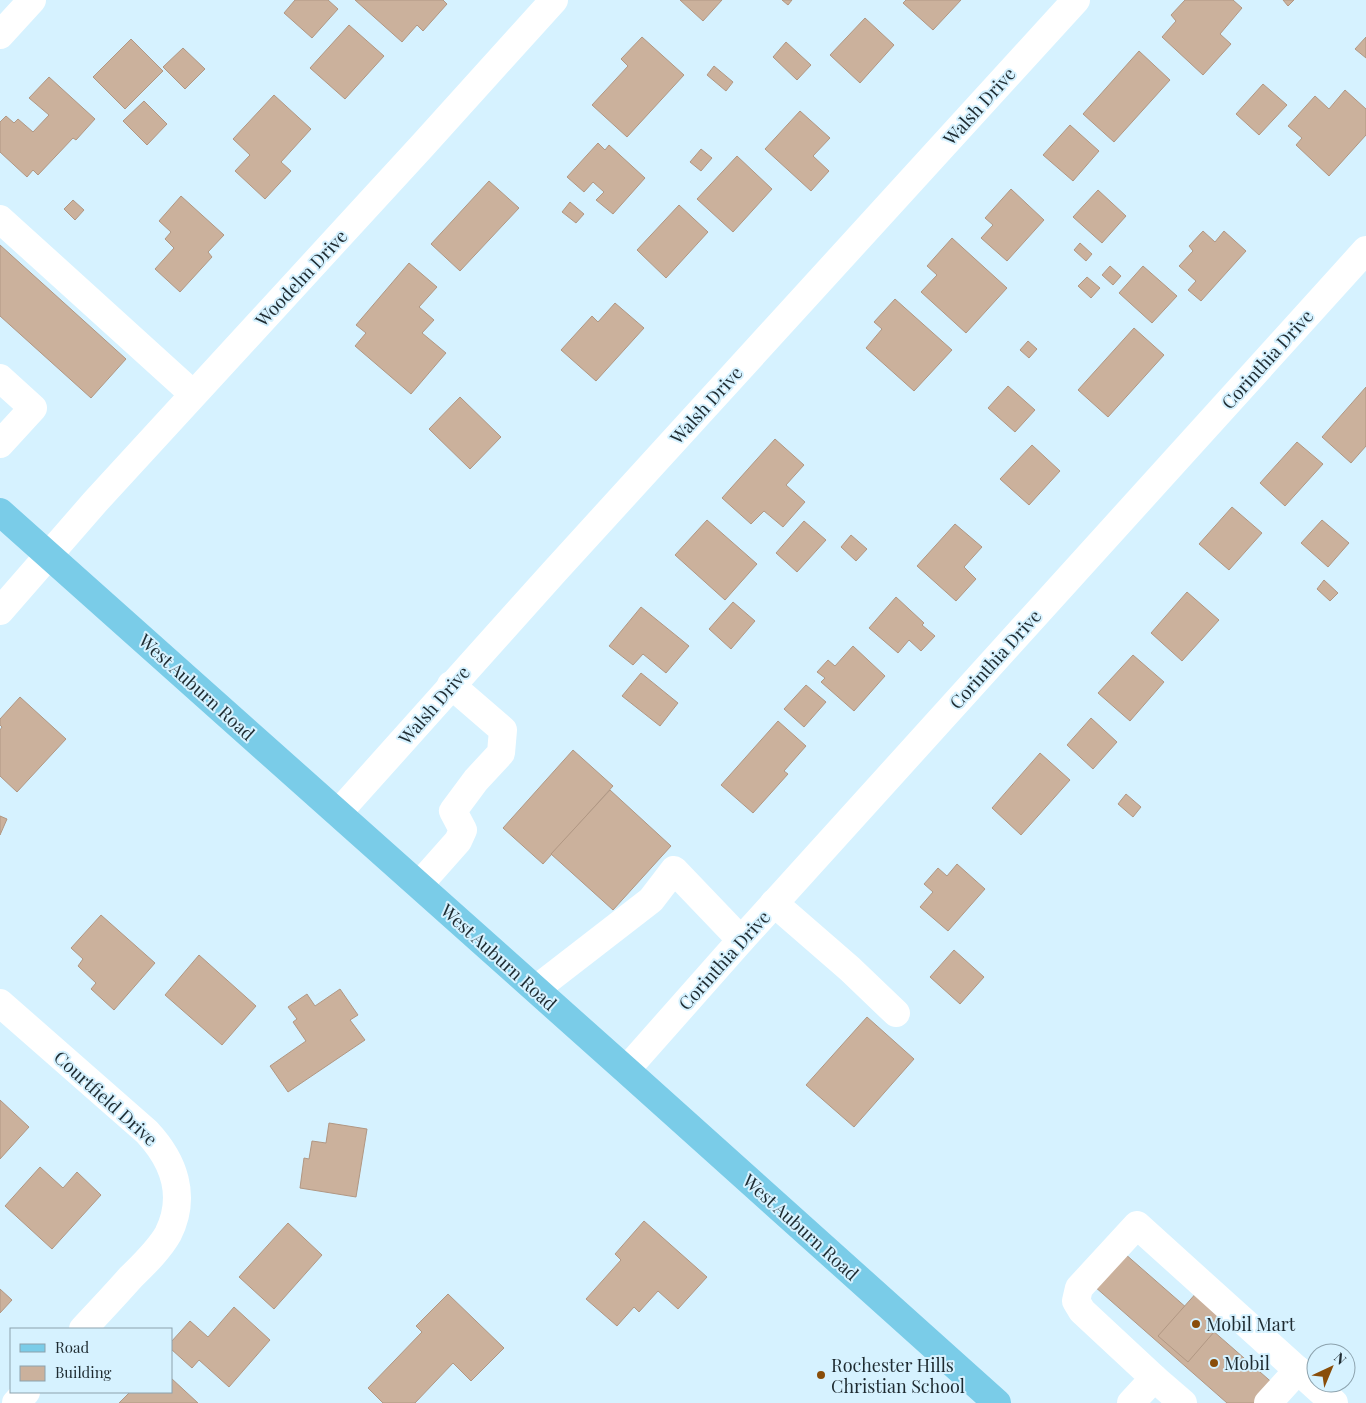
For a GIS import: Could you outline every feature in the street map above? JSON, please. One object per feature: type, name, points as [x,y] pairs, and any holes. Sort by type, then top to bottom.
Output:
[{"type":"main road","name":"West Auburn Road","points":[[0,512],[536,989],[997,1403]]},
{"type":"street","points":[[0,36],[32,0]]},
{"type":"street","name":"Woodelm Drive","points":[[0,611],[95,502],[554,0]]},
{"type":"street","name":"Walsh Drive","points":[[338,813],[451,685],[1076,0]]},
{"type":"street","points":[[0,219],[193,394]]},
{"type":"street","name":"Corinthia Drive","points":[[626,1070],[774,903],[1366,250]]},
{"type":"street","points":[[0,378],[33,408],[0,444]]},
{"type":"street","points":[[419,885],[458,841],[463,830],[453,811],[476,780],[501,754],[503,730],[451,685]]},
{"type":"street","points":[[536,989],[651,900],[674,870],[742,940]]},
{"type":"street","points":[[774,903],[850,968],[896,1013]]},
{"type":"street","name":"Courtfield Drive","points":[[0,1002],[147,1132],[166,1156],[173,1173],[177,1189],[176,1208],[168,1234],[153,1254],[84,1328]]},
{"type":"street","points":[[1183,1403],[1082,1311],[1076,1301],[1079,1288],[1137,1225],[1334,1403]]},
{"type":"street","points":[[1268,1403],[1298,1370]]},
{"type":"street","points":[[1132,1403],[1154,1378]]},
{"type":"street","points":[[16,1403],[25,1393]]},
{"type":"building","points":[[295,0],[328,0],[338,9],[312,38],[284,13]]},
{"type":"building","points":[[355,0],[443,0],[447,4],[423,31],[417,25],[402,42]]},
{"type":"building","points":[[680,0],[722,0],[703,21]]},
{"type":"building","points":[[782,0],[792,0],[788,5]]},
{"type":"building","points":[[906,0],[961,0],[933,30],[903,3]]},
{"type":"building","points":[[1185,0],[1233,0],[1242,8],[1220,34],[1231,44],[1203,75],[1162,37],[1176,21],[1171,15]]},
{"type":"building","points":[[1283,0],[1294,0],[1288,6]]},
{"type":"building","points":[[865,18],[894,45],[860,83],[830,55]]},
{"type":"building","points":[[349,25],[384,56],[345,99],[310,68]]},
{"type":"building","points":[[642,37],[684,75],[627,137],[592,105],[628,66],[621,59]]},
{"type":"building","points":[[1366,37],[1366,58],[1355,49]]},
{"type":"building","points":[[131,39],[163,71],[125,109],[93,77]]},
{"type":"building","points":[[786,42],[811,65],[797,80],[773,57]]},
{"type":"building","points":[[183,48],[205,69],[185,89],[163,67]]},
{"type":"building","points":[[1139,51],[1170,80],[1114,142],[1083,114]]},
{"type":"building","points":[[714,66],[733,82],[726,91],[707,75]]},
{"type":"building","points":[[49,77],[95,119],[76,140],[73,138],[38,175],[33,170],[27,177],[0,152],[0,122],[6,116],[14,123],[18,119],[33,132],[49,115],[29,98]]},
{"type":"building","points":[[1263,84],[1287,105],[1259,135],[1236,114]]},
{"type":"building","points":[[1345,90],[1366,109],[1366,135],[1329,176],[1296,145],[1302,138],[1288,126],[1315,96],[1329,109]]},
{"type":"building","points":[[274,95],[311,129],[281,162],[291,171],[265,199],[235,171],[250,155],[233,139]]},
{"type":"building","points":[[144,101],[167,124],[147,145],[123,121]]},
{"type":"building","points":[[800,111],[830,138],[813,156],[829,171],[811,191],[765,149]]},
{"type":"building","points":[[1070,125],[1099,151],[1073,181],[1043,155]]},
{"type":"building","points":[[598,143],[605,150],[609,145],[645,178],[613,214],[596,200],[604,192],[593,182],[584,192],[567,177]]},
{"type":"building","points":[[701,149],[712,158],[701,171],[690,162]]},
{"type":"building","points":[[737,156],[772,189],[733,232],[697,199]]},
{"type":"building","points":[[489,181],[519,208],[460,271],[431,244]]},
{"type":"building","points":[[1011,189],[1044,220],[1007,261],[981,238],[993,225],[985,218]]},
{"type":"building","points":[[1098,190],[1126,216],[1102,243],[1073,217]]},
{"type":"building","points":[[181,196],[224,235],[208,252],[212,257],[180,292],[155,269],[174,248],[165,239],[171,232],[159,221]]},
{"type":"building","points":[[73,200],[84,210],[75,220],[64,209]]},
{"type":"building","points":[[570,202],[584,214],[576,223],[562,212]]},
{"type":"building","points":[[679,205],[708,232],[666,278],[637,250]]},
{"type":"building","points":[[1203,231],[1215,242],[1224,231],[1246,251],[1201,301],[1188,290],[1196,281],[1179,266],[1193,251],[1189,246]]},
{"type":"building","points":[[952,238],[1007,288],[966,333],[921,292],[937,275],[927,266]]},
{"type":"building","points":[[1080,243],[1092,254],[1086,261],[1074,250]]},
{"type":"building","points":[[0,245],[126,359],[91,398],[0,316]]},
{"type":"building","points":[[409,263],[437,287],[419,307],[434,320],[422,333],[446,353],[411,394],[355,346],[366,333],[356,325]]},
{"type":"building","points":[[1110,266],[1121,276],[1113,285],[1102,275]]},
{"type":"building","points":[[1143,266],[1177,296],[1152,323],[1119,293]]},
{"type":"building","points":[[1087,277],[1100,288],[1091,298],[1078,286]]},
{"type":"building","points":[[895,299],[952,350],[914,391],[866,348],[882,329],[874,322]]},
{"type":"building","points":[[615,303],[644,328],[596,381],[561,350],[592,316],[598,322]]},
{"type":"building","points":[[1134,328],[1164,355],[1108,417],[1078,390]]},
{"type":"building","points":[[1028,341],[1037,349],[1029,358],[1020,350]]},
{"type":"building","points":[[1008,386],[1035,410],[1015,432],[988,408]]},
{"type":"building","points":[[1366,387],[1366,446],[1351,463],[1322,437]]},
{"type":"building","points":[[460,397],[501,437],[470,469],[429,429]]},
{"type":"building","points":[[775,439],[804,465],[786,485],[805,502],[783,527],[764,511],[751,524],[722,498]]},
{"type":"building","points":[[1297,442],[1323,464],[1285,506],[1260,483]]},
{"type":"building","points":[[1032,445],[1060,471],[1029,505],[1000,479]]},
{"type":"building","points":[[1232,507],[1262,533],[1229,570],[1199,544]]},
{"type":"building","points":[[707,520],[757,564],[725,600],[675,555]]},
{"type":"building","points":[[1322,520],[1349,543],[1328,567],[1301,543]]},
{"type":"building","points":[[804,521],[826,540],[797,572],[776,553]]},
{"type":"building","points":[[955,524],[982,547],[964,567],[976,579],[956,601],[917,566]]},
{"type":"building","points":[[851,535],[867,549],[856,561],[841,547]]},
{"type":"building","points":[[1324,580],[1338,593],[1330,601],[1317,589]]},
{"type":"building","points":[[1187,592],[1219,620],[1182,661],[1151,633]]},
{"type":"building","points":[[896,597],[935,636],[921,651],[909,640],[898,653],[869,628]]},
{"type":"building","points":[[733,602],[755,621],[731,649],[709,629]]},
{"type":"building","points":[[641,607],[689,646],[666,673],[643,654],[633,665],[609,646]]},
{"type":"building","points":[[853,646],[885,676],[854,711],[821,682],[825,678],[817,672],[828,660],[835,666]]},
{"type":"building","points":[[1133,655],[1164,682],[1130,721],[1098,693]]},
{"type":"building","points":[[641,673],[678,703],[660,726],[622,696]]},
{"type":"building","points":[[806,685],[826,702],[804,727],[784,709]]},
{"type":"building","points":[[20,697],[66,739],[17,792],[0,776],[0,730],[2,727],[0,719]]},
{"type":"building","points":[[1091,718],[1117,742],[1093,769],[1067,745]]},
{"type":"building","points":[[778,721],[806,746],[784,771],[788,774],[753,813],[721,785]]},
{"type":"building","points":[[573,750],[613,786],[543,864],[503,828]]},
{"type":"building","points":[[1040,753],[1070,780],[1021,835],[992,808]]},
{"type":"building","points":[[610,790],[671,846],[613,910],[551,854]]},
{"type":"building","points":[[1126,794],[1141,807],[1133,817],[1118,804]]},
{"type":"building","points":[[0,816],[7,819],[0,835]]},
{"type":"building","points":[[957,864],[985,889],[948,931],[920,907],[933,892],[924,884],[938,868],[947,876]]},
{"type":"building","points":[[101,915],[155,963],[114,1010],[91,989],[96,983],[78,966],[83,959],[71,948]]},
{"type":"building","points":[[954,950],[984,977],[960,1004],[930,977]]},
{"type":"building","points":[[199,955],[256,1006],[222,1045],[165,995]]},
{"type":"building","points":[[340,989],[358,1015],[350,1020],[365,1040],[288,1092],[270,1066],[306,1041],[293,1022],[297,1019],[288,1007],[307,994],[315,1006]]},
{"type":"building","points":[[867,1017],[914,1059],[854,1127],[806,1085]]},
{"type":"building","points":[[0,1100],[29,1127],[0,1159]]},
{"type":"building","points":[[329,1123],[367,1129],[356,1197],[300,1188],[304,1158],[309,1159],[312,1141],[326,1143]]},
{"type":"building","points":[[40,1167],[63,1188],[77,1172],[101,1195],[52,1249],[5,1206]]},
{"type":"building","points":[[644,1221],[707,1277],[678,1309],[658,1291],[639,1312],[634,1307],[617,1326],[586,1299],[621,1260],[615,1254]]},
{"type":"building","points":[[288,1223],[322,1255],[274,1309],[239,1277]]},
{"type":"building","points":[[1124,1253],[1276,1386],[1262,1403],[1227,1403],[1094,1286]]},
{"type":"building","points":[[0,1289],[12,1300],[0,1313]]},
{"type":"building","points":[[1198,1291],[1227,1317],[1188,1362],[1158,1336]]},
{"type":"building","points":[[448,1294],[504,1348],[471,1381],[453,1363],[415,1403],[383,1403],[368,1388],[422,1332],[416,1326]]},
{"type":"building","points":[[234,1307],[270,1340],[229,1387],[199,1360],[192,1368],[172,1350],[172,1341],[190,1321],[208,1337]]},
{"type":"building","points":[[172,1379],[198,1403],[119,1403],[129,1393],[172,1393]]},
{"type":"place","name":"Mobil Mart","points":[[1196,1324]]},
{"type":"place","name":"Mobil","points":[[1214,1363]]},
{"type":"place","name":"Rochester Hills Christian School","points":[[821,1375]]}]
